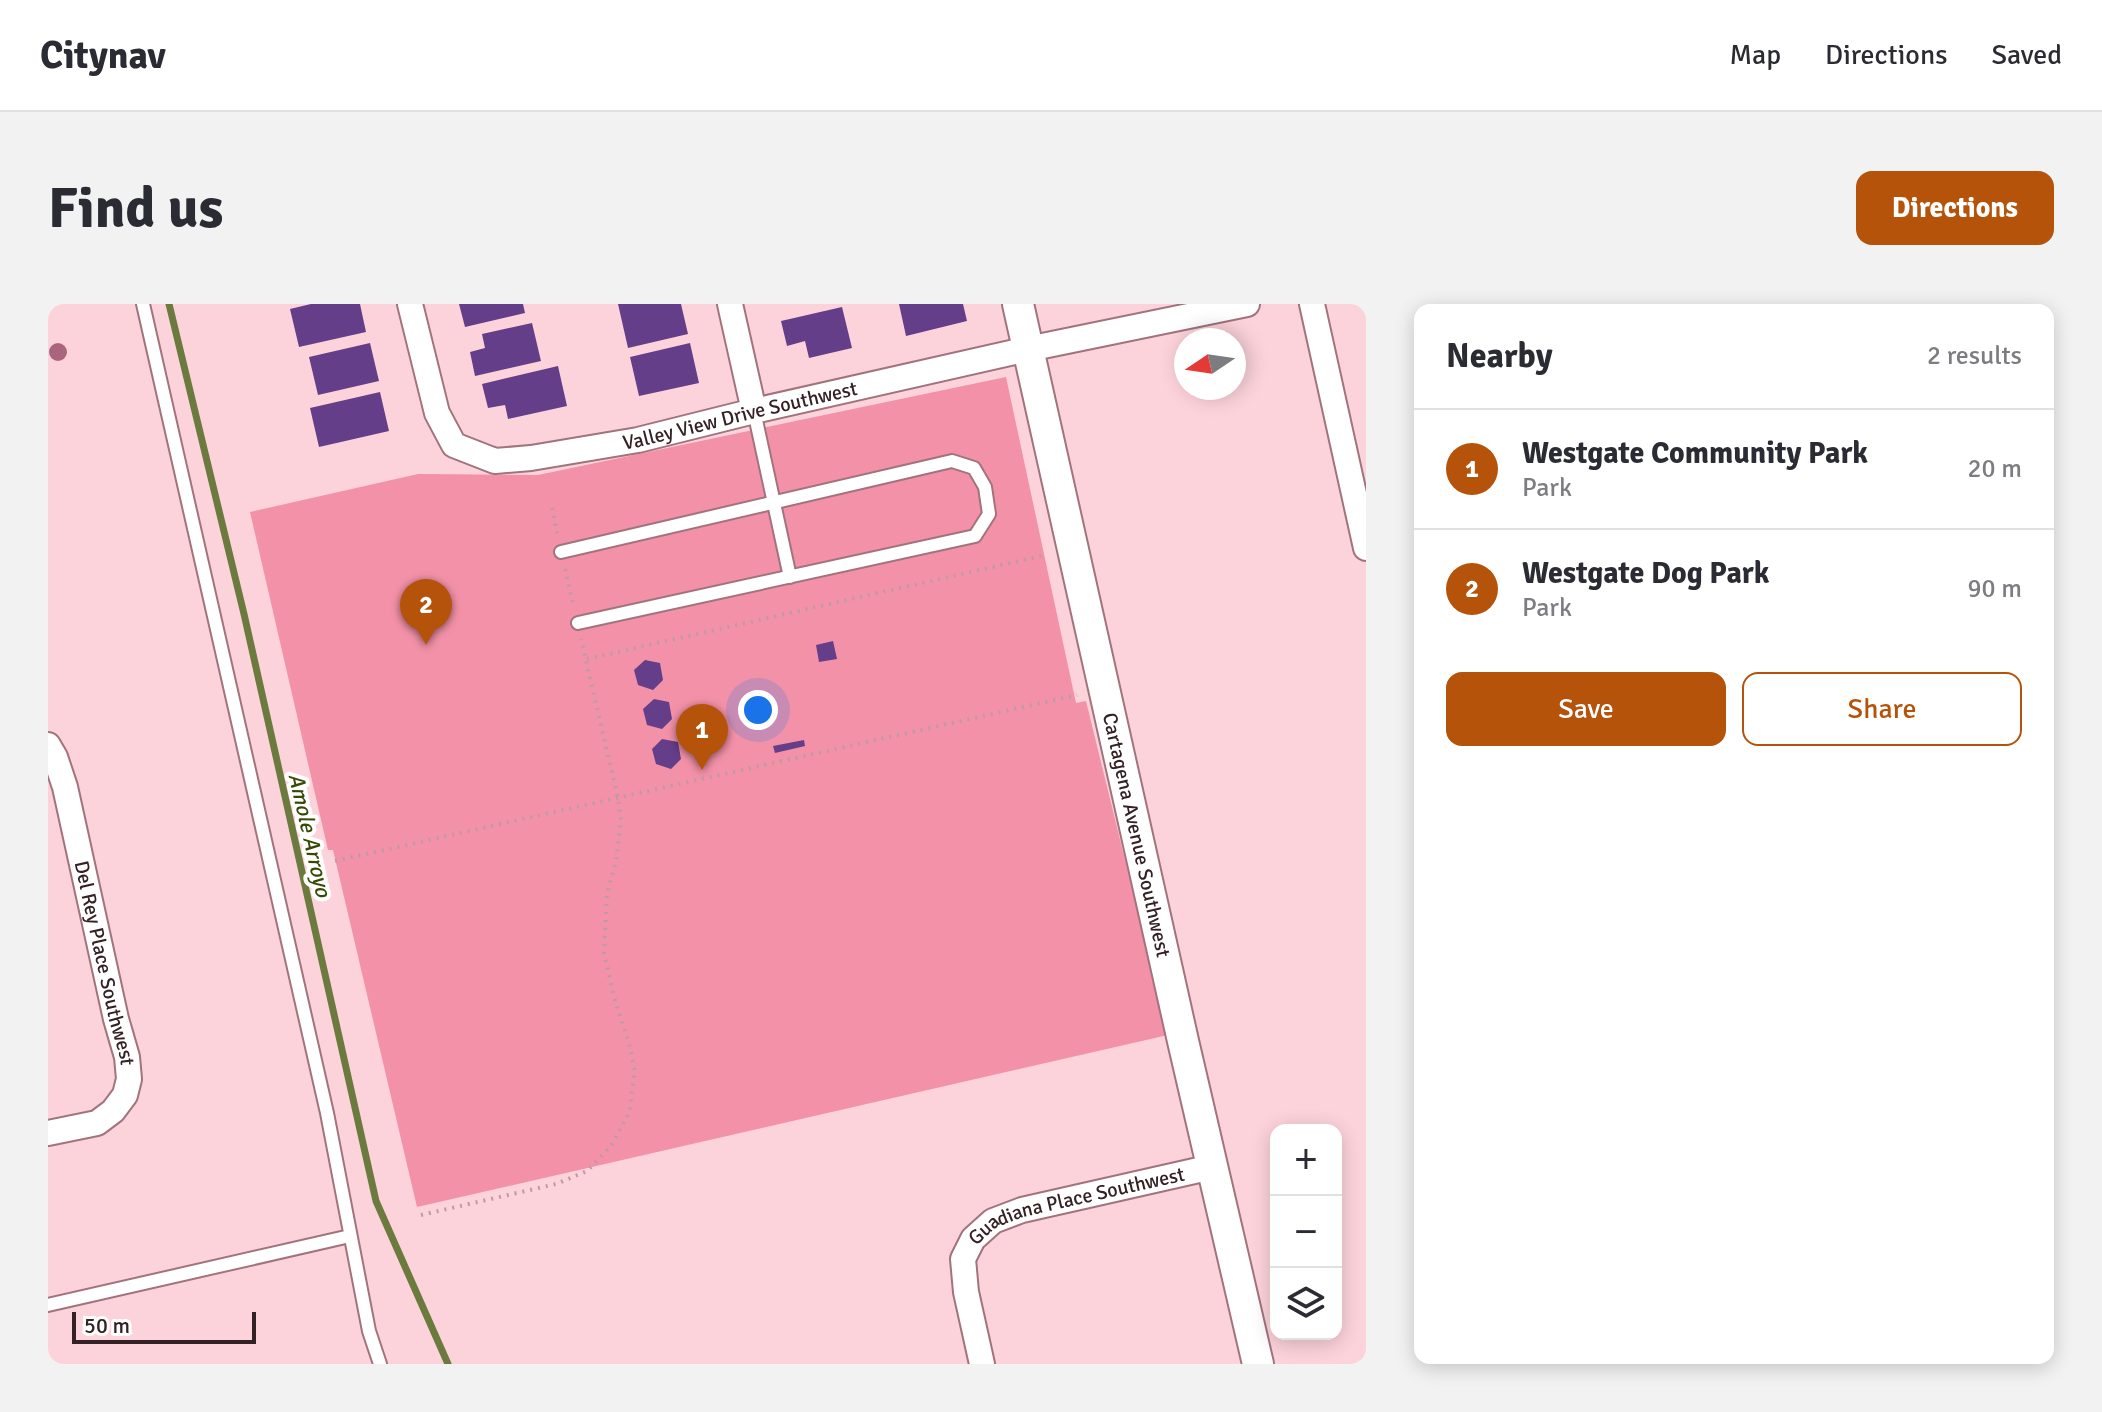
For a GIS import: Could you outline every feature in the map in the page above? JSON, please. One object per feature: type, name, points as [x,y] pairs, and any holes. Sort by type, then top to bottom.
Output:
[{"type":"street","name":"Valley View Drive Southwest","points":[[410,304],[437,413],[454,445],[495,461],[638,440],[1028,349],[1247,304]]},
{"type":"street","points":[[730,304],[754,411]]},
{"type":"street","name":"Cartagena Avenue Southwest","points":[[1018,304],[1258,1364]]},
{"type":"street","points":[[1312,304],[1366,548]]},
{"type":"street","name":"Del Rey Place Southwest","points":[[48,745],[65,787],[127,1057],[129,1079],[125,1095],[113,1111],[97,1123],[48,1133]]},
{"type":"street","name":"Guadiana Place Southwest","points":[[982,1364],[966,1292],[963,1259],[973,1239],[993,1221],[1022,1210],[1212,1167]]},
{"type":"lane","points":[[143,304],[327,1113],[369,1331],[380,1364]]},
{"type":"lane","points":[[754,411],[790,577]]},
{"type":"lane","points":[[561,552],[952,461],[974,468],[985,487],[989,514],[975,536],[578,623]]},
{"type":"lane","points":[[48,1305],[350,1236]]},
{"type":"path","points":[[421,1215],[556,1184],[587,1171],[611,1146],[629,1113],[635,1072],[604,953],[607,893],[616,862],[621,821],[552,508]]},
{"type":"path","points":[[586,660],[1041,556]]},
{"type":"path","points":[[335,861],[1077,695]]},
{"type":"shaded area","points":[[1006,377],[1076,703],[1086,701],[1168,1035],[417,1207],[333,850],[328,850],[250,512],[418,474],[538,475]]},
{"type":"building","points":[[311,304],[360,304],[366,332],[299,347],[290,309]]},
{"type":"building","points":[[459,304],[523,304],[525,313],[465,327]]},
{"type":"building","points":[[618,304],[681,304],[688,334],[628,348]]},
{"type":"building","points":[[899,304],[963,304],[967,321],[906,336]]},
{"type":"building","points":[[842,307],[852,348],[809,358],[805,341],[787,346],[781,321]]},
{"type":"building","points":[[532,323],[541,361],[475,376],[470,352],[485,348],[482,334]]},
{"type":"building","points":[[370,343],[379,381],[318,395],[309,357]]},
{"type":"building","points":[[690,343],[699,383],[639,396],[630,357]]},
{"type":"building","points":[[558,366],[567,406],[508,419],[505,405],[488,408],[482,384]]},
{"type":"building","points":[[380,392],[389,431],[319,447],[310,408]]},
{"type":"building","points":[[833,641],[837,659],[819,662],[816,645]]},
{"type":"building","points":[[645,660],[660,663],[663,680],[653,690],[638,685],[634,670]]},
{"type":"building","points":[[654,699],[669,702],[672,719],[662,729],[647,725],[643,709]]},
{"type":"building","points":[[662,739],[678,742],[681,759],[671,769],[656,764],[652,749]]},
{"type":"building","points":[[804,740],[805,746],[775,753],[773,746]]},
{"type":"waterway","name":"Amole Arroyo","points":[[169,304],[244,614],[376,1201],[448,1364]]},
{"type":"place","name":"Westgate Dog Park","points":[[426,645]]},
{"type":"place","name":"Westgate Community Park","points":[[702,770]]}]
